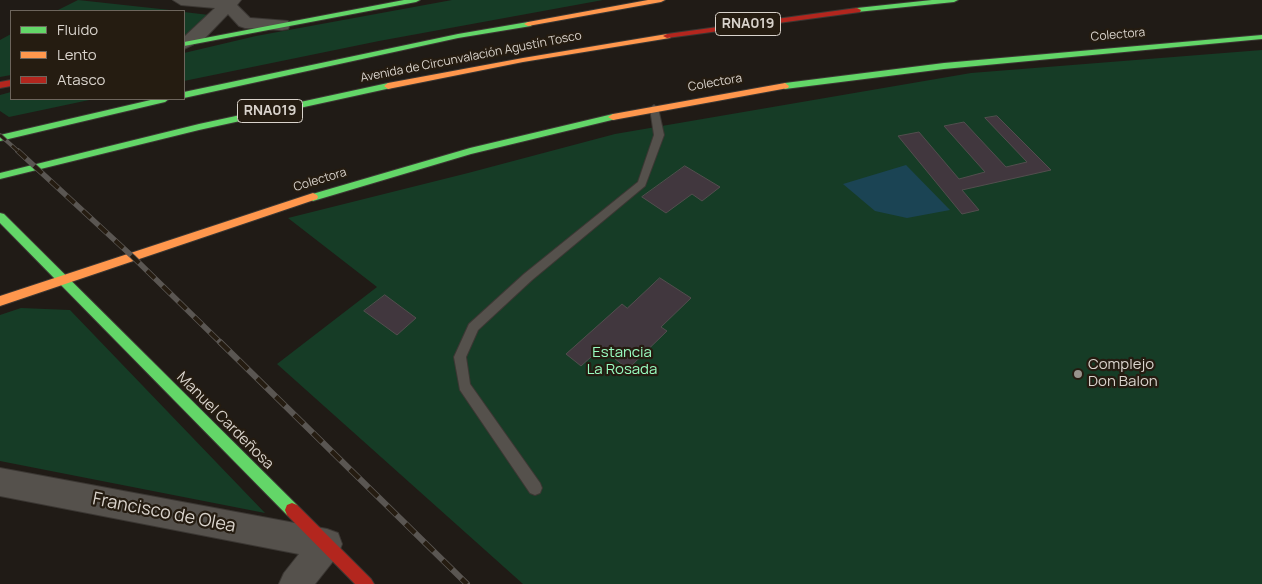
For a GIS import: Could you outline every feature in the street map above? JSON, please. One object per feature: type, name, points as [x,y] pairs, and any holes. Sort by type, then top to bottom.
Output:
[{"type":"main road","points":[[185,44],[416,0]]},
{"type":"main road","name":"Avenida de Circunvalación Agustín Tosco","points":[[185,93],[458,36],[661,0]]},
{"type":"main road","name":"Avenida de Circunvalación Agustín Tosco","points":[[0,176],[266,112],[460,72],[627,42],[778,20],[954,0]]},
{"type":"main road","name":"Colectora","points":[[61,280],[352,185],[482,148],[654,108],[770,88],[896,70],[1262,37]]},
{"type":"main road","points":[[89,104],[120,100]]},
{"type":"main road","points":[[0,138],[162,100]]},
{"type":"main road","points":[[154,150],[266,112]]},
{"type":"main road","name":"Manuel Cardeñosa","points":[[1,218],[366,584]]},
{"type":"main road","points":[[0,301],[61,280]]},
{"type":"street","points":[[180,0],[231,3]]},
{"type":"street","points":[[231,3],[245,23],[282,25]]},
{"type":"street","points":[[185,43],[198,35],[231,3]]},
{"type":"street","name":"Francisco de Olea","points":[[0,482],[327,544]]},
{"type":"street","points":[[295,584],[327,544]]},
{"type":"lane","points":[[535,488],[464,386],[460,357],[473,326],[528,277],[642,184],[659,134],[654,108]]},
{"type":"green space","points":[[78,0],[170,10],[58,10]]},
{"type":"green space","points":[[452,0],[603,0],[379,41],[185,81],[185,53],[256,36]]},
{"type":"green space","points":[[185,12],[209,15],[185,35]]},
{"type":"green space","points":[[10,35],[10,75],[0,77],[0,40]]},
{"type":"green space","name":"Estancia La Rosada","points":[[1262,50],[1262,584],[523,584],[277,364],[377,287],[288,218],[615,134],[971,73]]},
{"type":"green space","points":[[10,92],[10,100],[89,100],[9,117],[0,111],[0,95]]},
{"type":"green space","points":[[21,308],[70,310],[265,513],[0,461],[0,315]]},
{"type":"water","points":[[906,165],[950,210],[907,218],[875,211],[843,184]]},
{"type":"building","points":[[997,116],[1051,170],[962,190],[979,210],[962,214],[898,136],[919,132],[959,179],[985,172],[944,126],[964,122],[1006,167],[1027,162],[985,118]]},
{"type":"building","points":[[685,166],[720,187],[702,201],[692,194],[666,213],[642,197]]},
{"type":"building","points":[[660,278],[691,298],[661,327],[667,331],[628,369],[601,348],[581,366],[566,354],[622,304],[627,308]]},
{"type":"building","points":[[385,295],[416,318],[397,335],[364,311]]},
{"type":"railway","points":[[0,135],[19,152]]},
{"type":"railway","points":[[18,151],[133,257],[222,344]]},
{"type":"railway","points":[[220,342],[467,584]]},
{"type":"traffic: fast","points":[[185,44],[416,0]]},
{"type":"traffic: fast","points":[[857,10],[954,0]]},
{"type":"traffic: fast","points":[[185,95],[458,36],[528,24]]},
{"type":"traffic: fast","points":[[785,86],[944,66],[1262,37]]},
{"type":"traffic: fast","points":[[0,176],[199,127],[388,86]]},
{"type":"traffic: fast","points":[[0,138],[161,100]]},
{"type":"traffic: fast","points":[[313,197],[470,151],[613,117]]},
{"type":"traffic: fast","points":[[0,217],[292,510]]},
{"type":"traffic: slow","points":[[528,24],[661,0]]},
{"type":"traffic: slow","points":[[388,86],[523,60],[667,36]]},
{"type":"traffic: slow","points":[[613,117],[785,86]]},
{"type":"traffic: slow","points":[[0,301],[313,197]]},
{"type":"traffic: jam","points":[[667,36],[857,10]]},
{"type":"traffic: jam","points":[[0,85],[10,83]]},
{"type":"traffic: jam","points":[[292,510],[366,584]]},
{"type":"place","name":"Complejo Don Balon","points":[[1078,374]]}]
